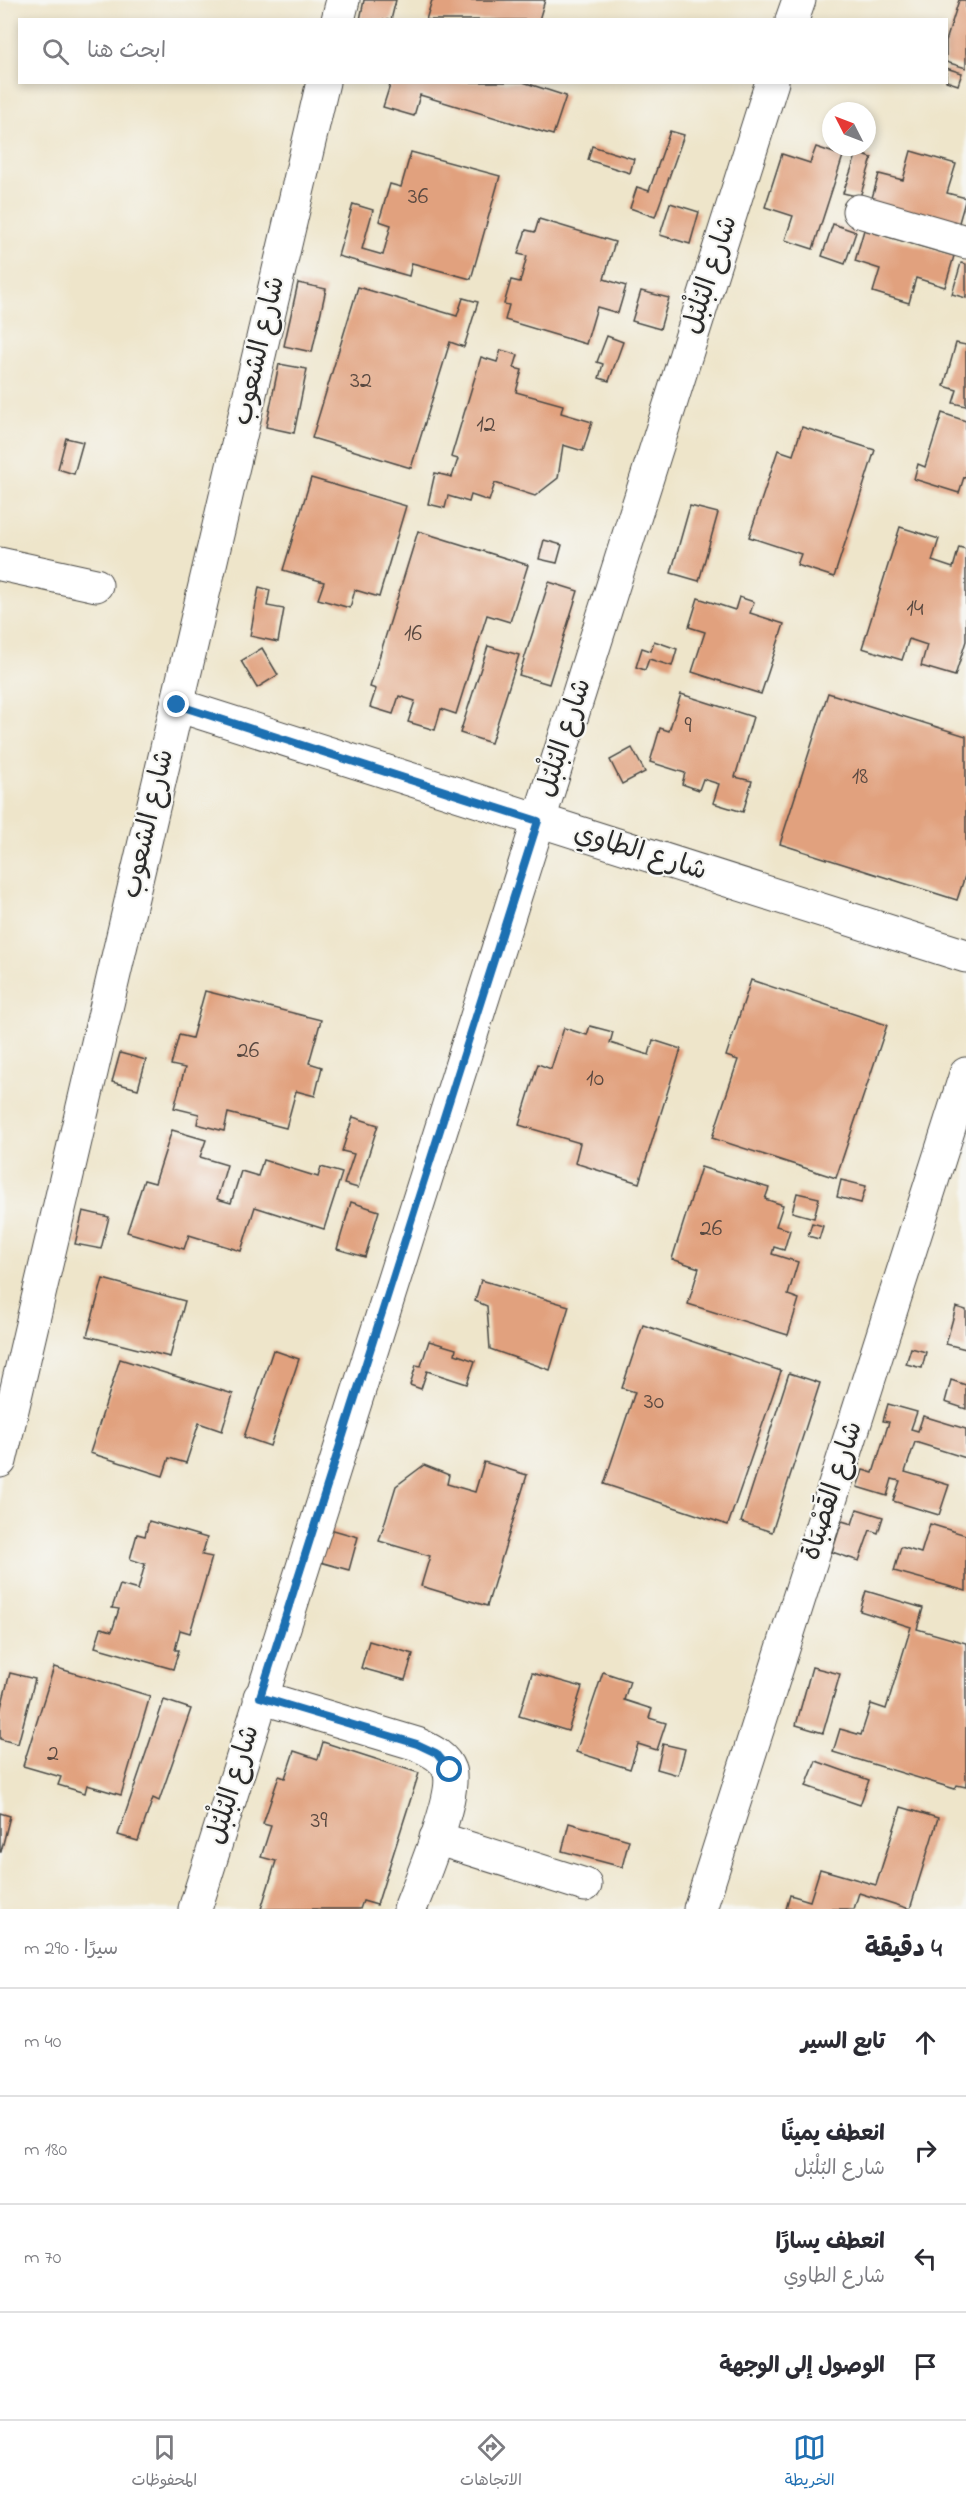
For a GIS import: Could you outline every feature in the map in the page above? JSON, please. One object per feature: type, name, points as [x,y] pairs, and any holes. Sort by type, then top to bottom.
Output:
[{"type":"street","points":[[338,18],[343,0]]},
{"type":"street","points":[[793,18],[799,0]]},
{"type":"street","name":"شارع الشعوب","points":[[0,1461],[323,84]]},
{"type":"street","name":"شارع البُلْبُل","points":[[195,1909],[260,1697],[771,84]]},
{"type":"street","points":[[859,211],[966,242]]},
{"type":"street","points":[[0,564],[96,585]]},
{"type":"street","name":"شارع الطاوي","points":[[177,705],[966,956]]},
{"type":"street","name":"شارع القَصْبَاة","points":[[700,1909],[966,1074]]},
{"type":"street","points":[[260,1697],[417,1744],[436,1753],[450,1770],[450,1794],[410,1909]]},
{"type":"street","points":[[436,1838],[585,1885]]},
{"type":"building","points":[[364,0],[396,0],[392,18],[360,18]]},
{"type":"building","points":[[432,0],[545,0],[540,18],[427,18]]},
{"type":"building","points":[[959,0],[966,0],[966,68],[948,63],[948,35]]},
{"type":"building","points":[[948,69],[962,73],[958,85],[948,82]]},
{"type":"building","points":[[390,84],[529,84],[566,96],[553,135],[420,95],[414,116],[383,107]]},
{"type":"building","points":[[670,131],[684,135],[655,217],[630,208],[637,187],[649,191]]},
{"type":"building","points":[[592,146],[634,159],[630,173],[588,160]]},
{"type":"building","points":[[816,147],[822,149],[822,156],[843,156],[813,249],[785,240],[793,216],[765,207],[782,154],[810,163]]},
{"type":"building","points":[[911,151],[956,164],[947,193],[966,198],[956,233],[869,208],[879,174],[903,180]]},
{"type":"building","points":[[411,152],[500,176],[471,279],[412,263],[409,276],[338,256],[353,204],[373,210],[362,249],[383,255],[391,225],[379,221],[390,184],[401,187]]},
{"type":"building","points":[[856,156],[872,158],[860,197],[843,193]]},
{"type":"building","points":[[670,203],[699,212],[690,244],[660,235]]},
{"type":"building","points":[[539,219],[615,242],[604,279],[626,286],[618,313],[597,307],[586,344],[505,320],[509,305],[504,304],[511,280],[520,282],[527,256],[518,254],[526,230],[535,232]]},
{"type":"building","points":[[833,224],[856,232],[845,264],[822,256]]},
{"type":"building","points":[[864,230],[954,256],[945,287],[916,278],[909,303],[873,292],[880,269],[855,261]]},
{"type":"building","points":[[961,263],[966,264],[966,298],[952,294]]},
{"type":"building","points":[[298,283],[326,289],[312,352],[284,346]]},
{"type":"building","points":[[358,287],[457,316],[463,298],[478,302],[464,347],[450,342],[411,468],[312,438]]},
{"type":"building","points":[[641,291],[669,298],[660,329],[632,321]]},
{"type":"building","points":[[607,336],[623,342],[609,381],[599,378],[603,364],[597,362]]},
{"type":"building","points":[[956,343],[966,345],[966,406],[953,403],[957,390],[944,386]]},
{"type":"building","points":[[501,350],[518,355],[514,368],[522,370],[516,392],[563,405],[561,413],[592,422],[583,451],[563,445],[558,478],[535,496],[495,483],[489,501],[471,495],[469,502],[448,496],[445,508],[428,504],[435,473],[452,477],[458,459],[451,457],[481,357],[497,362]]},
{"type":"building","points":[[279,364],[307,369],[294,433],[266,427]]},
{"type":"building","points":[[942,413],[966,421],[966,478],[964,477],[959,493],[914,479],[918,464],[925,467]]},
{"type":"building","points":[[802,427],[875,450],[834,577],[797,565],[801,554],[749,537],[778,450],[793,455]]},
{"type":"building","points":[[66,438],[83,442],[74,474],[58,469]]},
{"type":"building","points":[[311,478],[406,506],[379,597],[355,590],[350,608],[318,599],[324,582],[283,570]]},
{"type":"building","points":[[690,506],[718,513],[699,581],[671,573]]},
{"type":"building","points":[[900,527],[939,539],[932,561],[953,568],[959,547],[966,549],[966,641],[955,676],[921,666],[927,645],[909,639],[902,660],[862,648]]},
{"type":"building","points":[[418,531],[528,565],[510,622],[487,615],[456,714],[441,709],[435,730],[408,722],[415,701],[399,696],[393,714],[370,707],[376,689],[370,687]]},
{"type":"building","points":[[544,540],[562,545],[557,563],[539,559]]},
{"type":"building","points":[[549,582],[578,591],[549,684],[519,675]]},
{"type":"building","points":[[259,587],[270,590],[267,606],[284,609],[278,642],[250,636]]},
{"type":"building","points":[[739,597],[754,602],[750,613],[784,624],[761,694],[692,672],[705,632],[689,627],[698,598],[735,610]]},
{"type":"building","points":[[654,641],[677,649],[672,666],[649,659],[645,670],[636,667],[642,648],[651,651]]},
{"type":"building","points":[[488,646],[519,655],[491,743],[460,733]]},
{"type":"building","points":[[262,648],[278,675],[257,688],[241,661]]},
{"type":"building","points":[[828,693],[966,736],[966,873],[957,900],[780,844]]},
{"type":"building","points":[[681,694],[753,717],[735,777],[752,781],[743,812],[713,803],[719,784],[703,779],[699,790],[682,784],[685,773],[650,762],[660,728],[669,731]]},
{"type":"building","points":[[632,748],[645,772],[622,784],[610,760]]},
{"type":"building","points":[[751,980],[887,1025],[836,1178],[712,1138],[738,1060],[726,1056]]},
{"type":"building","points":[[205,991],[321,1020],[309,1063],[322,1067],[315,1096],[296,1091],[286,1128],[228,1113],[224,1131],[197,1124],[199,1114],[174,1108],[185,1068],[171,1065],[179,1035],[192,1038]]},
{"type":"building","points":[[590,1026],[613,1032],[610,1043],[649,1055],[653,1040],[681,1049],[639,1183],[575,1163],[580,1143],[519,1125],[538,1064],[551,1069],[564,1028],[587,1035]]},
{"type":"building","points":[[120,1053],[146,1060],[138,1089],[112,1082]]},
{"type":"building","points":[[353,1117],[378,1125],[358,1188],[344,1184],[354,1154],[342,1151]]},
{"type":"building","points":[[172,1130],[206,1140],[200,1157],[227,1165],[217,1199],[231,1203],[241,1171],[258,1176],[263,1160],[318,1177],[321,1167],[342,1173],[324,1229],[255,1207],[241,1251],[189,1235],[184,1249],[127,1232],[144,1180],[155,1183]]},
{"type":"building","points":[[701,1167],[769,1188],[765,1199],[783,1205],[776,1226],[790,1230],[784,1250],[774,1247],[772,1254],[798,1262],[788,1295],[799,1299],[788,1335],[688,1304],[699,1268],[672,1259]]},
{"type":"building","points":[[841,1180],[866,1186],[861,1203],[837,1197]]},
{"type":"building","points":[[797,1193],[819,1198],[814,1218],[792,1212]]},
{"type":"building","points":[[351,1202],[379,1211],[365,1257],[337,1249]]},
{"type":"building","points":[[83,1211],[109,1217],[101,1249],[75,1244]]},
{"type":"building","points":[[812,1223],[823,1226],[819,1239],[808,1236]]},
{"type":"building","points":[[103,1279],[185,1301],[170,1357],[87,1336]]},
{"type":"building","points":[[481,1280],[569,1306],[550,1370],[490,1349],[487,1306],[475,1301]]},
{"type":"building","points":[[956,1307],[966,1310],[966,1349],[946,1344]]},
{"type":"building","points":[[643,1325],[781,1371],[728,1525],[604,1484],[635,1392],[622,1388]]},
{"type":"building","points":[[429,1341],[456,1349],[455,1354],[475,1361],[467,1384],[427,1371],[421,1389],[410,1385],[416,1365],[421,1366]]},
{"type":"building","points":[[911,1348],[926,1352],[922,1368],[906,1364]]},
{"type":"building","points":[[273,1350],[299,1359],[270,1446],[244,1437]]},
{"type":"building","points":[[120,1359],[233,1394],[222,1431],[199,1423],[186,1463],[169,1458],[163,1476],[90,1453]]},
{"type":"building","points":[[789,1373],[820,1383],[772,1532],[741,1522]]},
{"type":"building","points":[[951,1380],[966,1385],[966,1409],[945,1402]]},
{"type":"building","points":[[888,1404],[917,1412],[911,1429],[918,1431],[923,1416],[966,1429],[966,1458],[915,1442],[905,1472],[949,1485],[939,1515],[893,1501],[900,1481],[892,1479],[887,1496],[857,1487],[863,1470],[873,1473],[889,1422],[883,1421]]},
{"type":"building","points":[[484,1462],[527,1475],[487,1606],[421,1586],[430,1556],[379,1541],[396,1486],[424,1465],[449,1475],[447,1484],[475,1492]]},
{"type":"building","points":[[857,1509],[883,1517],[878,1533],[870,1530],[859,1561],[832,1552],[842,1521],[852,1524]]},
{"type":"building","points":[[149,1521],[207,1538],[202,1555],[212,1557],[190,1633],[180,1630],[175,1650],[179,1650],[173,1669],[95,1647],[101,1628],[112,1631],[119,1609],[112,1608],[120,1585],[138,1590],[145,1564],[130,1559],[137,1534],[145,1536]]},
{"type":"building","points":[[930,1524],[966,1535],[966,1591],[894,1571],[901,1547],[921,1553]]},
{"type":"building","points":[[330,1529],[358,1537],[349,1570],[320,1562]]},
{"type":"building","points":[[866,1591],[923,1608],[917,1629],[966,1643],[966,1787],[957,1785],[955,1789],[833,1752],[840,1729],[861,1735],[871,1704],[886,1709],[911,1627],[860,1611]]},
{"type":"building","points":[[369,1641],[413,1654],[405,1680],[361,1668]]},
{"type":"building","points":[[54,1667],[150,1696],[121,1795],[87,1785],[85,1793],[58,1785],[61,1777],[23,1766]]},
{"type":"building","points":[[812,1667],[840,1674],[823,1733],[796,1725]]},
{"type":"building","points":[[603,1672],[630,1681],[624,1700],[652,1709],[649,1718],[666,1723],[657,1750],[638,1744],[630,1769],[576,1752]]},
{"type":"building","points":[[10,1673],[35,1679],[18,1744],[0,1739],[0,1711]]},
{"type":"building","points":[[532,1673],[582,1687],[568,1731],[519,1716]]},
{"type":"building","points":[[164,1700],[191,1709],[159,1801],[153,1798],[138,1841],[118,1835]]},
{"type":"building","points":[[323,1742],[419,1773],[377,1905],[363,1901],[360,1909],[261,1909],[276,1861],[261,1857],[271,1826],[263,1824],[279,1776],[285,1778],[294,1751],[318,1759]]},
{"type":"building","points":[[663,1744],[685,1749],[678,1775],[657,1769]]},
{"type":"building","points":[[816,1761],[869,1780],[860,1805],[806,1786]]},
{"type":"building","points":[[901,1807],[938,1818],[910,1909],[859,1893],[854,1909],[786,1909],[790,1895],[810,1901],[820,1869],[876,1885]]},
{"type":"building","points":[[0,1813],[10,1816],[1,1852],[0,1852]]},
{"type":"building","points":[[569,1823],[629,1840],[622,1867],[562,1851]]},
{"type":"route","points":[[177,705],[538,821],[260,1697],[417,1744],[436,1753],[450,1770]]}]
